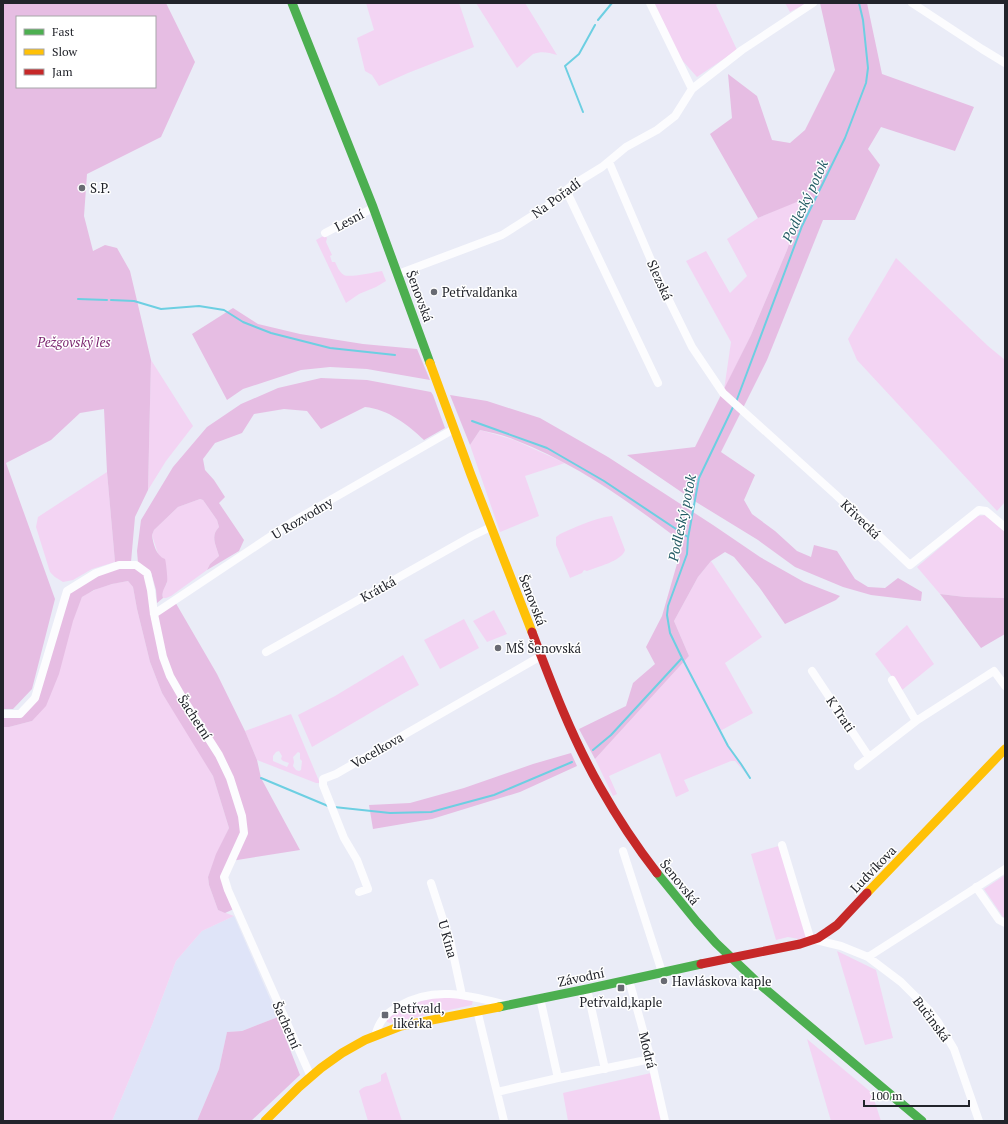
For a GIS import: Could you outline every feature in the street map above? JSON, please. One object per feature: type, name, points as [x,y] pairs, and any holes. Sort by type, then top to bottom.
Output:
[{"type":"main road","name":"Šenovská","points":[[292,3],[373,208],[454,429],[541,656],[560,704],[584,756],[602,790],[623,826],[651,867],[701,928],[757,982],[922,1121]]},
{"type":"main road","name":"Ludvíkova","points":[[731,958],[814,940],[830,931],[1005,749]]},
{"type":"main road","name":"Závodní","points":[[265,1121],[311,1077],[342,1055],[388,1030],[405,1025],[587,989],[731,958]]},
{"type":"street","points":[[650,3],[692,89]]},
{"type":"street","name":"Na Pořadí","points":[[398,274],[502,235],[546,207],[566,190],[609,162],[626,147],[657,130],[676,116],[692,89],[742,50],[813,3]]},
{"type":"street","points":[[912,3],[1005,63]]},
{"type":"street","name":"Slezská","points":[[609,162],[662,286],[692,347],[723,393]]},
{"type":"street","points":[[566,190],[658,384]]},
{"type":"street","name":"Lesní","points":[[325,233],[373,208]]},
{"type":"street","name":"Křivecká","points":[[723,393],[836,495],[910,565],[979,510],[986,511],[1005,527]]},
{"type":"street","name":"U Rozvodny","points":[[154,614],[292,522],[454,429]]},
{"type":"street","name":"Krátká","points":[[266,652],[472,536],[491,527]]},
{"type":"street","name":"Šachetní","points":[[3,714],[20,714],[35,698],[67,591],[96,573],[119,565],[136,566],[147,574],[152,590],[154,614],[163,657],[170,676],[219,755],[230,778],[242,816],[244,833],[224,877],[228,890],[311,1077]]},
{"type":"street","name":"Vocelkova","points":[[359,892],[368,889],[357,860],[344,838],[323,785],[323,779],[336,774],[541,656]]},
{"type":"street","name":"K Trati","points":[[812,671],[869,757]]},
{"type":"street","points":[[858,766],[916,721],[994,671],[1005,686]]},
{"type":"street","points":[[892,680],[916,721]]},
{"type":"street","points":[[782,845],[814,940]]},
{"type":"street","points":[[623,851],[662,972]]},
{"type":"street","points":[[868,957],[1005,869]]},
{"type":"street","name":"U Kina","points":[[431,884],[451,944],[462,995]]},
{"type":"street","points":[[976,887],[999,920],[1005,923]]},
{"type":"street","name":"Bučinská","points":[[814,940],[842,946],[868,957],[895,977],[927,1008],[938,1022],[957,1057],[979,1121]]},
{"type":"street","name":"Modrá","points":[[629,980],[651,1059],[665,1121]]},
{"type":"street","points":[[587,989],[605,1069]]},
{"type":"street","name":"Závodní","points":[[375,1036],[379,1023],[385,1015],[393,1009],[420,996],[435,994],[462,995],[506,1005]]},
{"type":"street","points":[[540,998],[558,1078]]},
{"type":"street","points":[[477,1010],[504,1121]]},
{"type":"street","points":[[496,1092],[651,1059]]},
{"type":"shaded area","points":[[366,3],[459,3],[474,47],[379,86],[372,75],[365,71],[357,38],[374,30]]},
{"type":"shaded area","points":[[476,3],[525,3],[557,55],[539,52],[533,54],[517,68]]},
{"type":"shaded area","points":[[651,3],[719,3],[716,5],[737,50],[697,77],[681,59]]},
{"type":"shaded area","points":[[785,3],[807,3],[790,12]]},
{"type":"shaded area","points":[[804,198],[787,250],[751,335],[724,390],[731,342],[686,261],[706,251],[730,293],[747,276],[727,239],[758,218]]},
{"type":"shaded area","points":[[325,235],[327,238],[326,242],[332,255],[330,256],[332,262],[335,262],[342,274],[351,276],[382,271],[386,281],[359,294],[346,303],[316,240]]},
{"type":"shaded area","points":[[896,258],[988,346],[1005,360],[1005,502],[997,511],[857,360],[848,339]]},
{"type":"shaded area","points":[[151,360],[193,426],[166,461],[148,490]]},
{"type":"shaded area","points":[[480,430],[514,440],[565,463],[525,476],[539,516],[500,532],[470,445]]},
{"type":"shaded area","points":[[107,472],[115,562],[92,569],[73,580],[63,582],[50,572],[36,527],[38,517]]},
{"type":"shaded area","points":[[200,499],[203,500],[217,520],[219,527],[216,530],[214,537],[219,556],[210,564],[207,570],[171,596],[163,598],[162,592],[167,583],[166,566],[158,554],[152,535],[154,530],[178,507]]},
{"type":"shaded area","points":[[986,515],[1005,531],[1005,598],[965,597],[940,594],[917,567],[977,516]]},
{"type":"shaded area","points":[[612,516],[625,550],[623,554],[609,563],[587,571],[584,570],[582,573],[570,578],[556,545],[556,537],[585,523]]},
{"type":"shaded area","points":[[711,561],[762,637],[725,663],[753,713],[720,731],[750,778],[735,761],[731,761],[684,780],[689,791],[676,797],[660,753],[609,776],[617,794],[613,796],[595,759],[689,656],[674,621],[698,577]]},
{"type":"shaded area","points":[[128,581],[133,587],[150,662],[162,693],[195,744],[213,776],[229,828],[208,877],[209,885],[218,910],[234,916],[202,931],[176,961],[152,1025],[112,1121],[3,1121],[3,727],[9,727],[32,721],[82,597],[104,586]]},
{"type":"shaded area","points":[[494,610],[507,634],[487,642],[473,621]]},
{"type":"shaded area","points":[[464,619],[479,648],[440,669],[424,640]]},
{"type":"shaded area","points":[[907,625],[934,664],[902,690],[875,654]]},
{"type":"shaded area","points":[[403,655],[419,685],[312,747],[298,715],[335,696]]},
{"type":"shaded area","points":[[291,714],[319,783],[257,760],[245,731]],"holes":[[[279,751],[282,756],[281,759],[289,763],[287,767],[273,761],[273,756]],[[298,752],[300,753],[300,759],[302,761],[301,770],[299,771],[293,766],[293,757]]]},
{"type":"shaded area","points":[[782,845],[808,938],[799,939],[788,937],[776,940],[751,854]]},
{"type":"shaded area","points":[[1005,875],[1005,917],[1003,917],[984,889]]},
{"type":"shaded area","points":[[234,916],[278,1017],[242,1031],[227,1032],[219,1069],[197,1121],[112,1121],[152,1025],[176,961],[202,931]]},
{"type":"shaded area","points":[[837,951],[876,970],[893,1038],[865,1045]]},
{"type":"shaded area","points":[[439,997],[473,1000],[472,1005],[390,1023],[387,1022],[387,1019],[393,1014],[405,1007]]},
{"type":"shaded area","points":[[807,1039],[872,1093],[881,1121],[831,1121]]},
{"type":"shaded area","points":[[386,1072],[402,1121],[368,1121],[359,1091],[364,1087],[381,1081],[381,1075]]},
{"type":"shaded area","points":[[651,1073],[662,1121],[568,1121],[563,1093]]},
{"type":"green space","name":"Pežgovský les","points":[[3,3],[166,3],[195,62],[161,137],[87,174],[84,216],[93,251],[105,245],[117,248],[130,271],[151,360],[148,490],[135,517],[131,562],[115,562],[107,472],[104,409],[80,413],[51,440],[6,463],[55,599],[32,689],[13,709],[3,709]]},
{"type":"green space","points":[[820,3],[867,3],[882,74],[974,107],[955,151],[881,127],[868,149],[880,165],[855,220],[823,220],[767,360],[721,452],[755,475],[744,500],[752,514],[775,531],[797,551],[811,557],[814,545],[837,551],[855,579],[868,587],[885,588],[898,578],[922,592],[921,601],[871,595],[843,587],[795,567],[758,540],[696,502],[627,455],[695,447],[751,335],[787,250],[804,199],[758,218],[710,134],[732,118],[728,74],[757,96],[772,140],[790,143],[805,130],[835,70]]},
{"type":"green space","points":[[233,308],[258,324],[300,334],[363,344],[417,349],[430,380],[367,369],[330,367],[301,370],[243,389],[227,400],[192,334]]},
{"type":"green space","points":[[321,378],[367,380],[431,392],[445,428],[424,440],[404,423],[390,414],[365,407],[321,429],[307,411],[284,409],[254,414],[242,433],[215,443],[203,459],[205,470],[214,480],[225,497],[219,503],[244,540],[239,551],[207,570],[210,564],[219,556],[214,537],[216,530],[219,527],[217,520],[203,500],[200,499],[178,507],[154,530],[152,535],[157,552],[165,559],[167,574],[167,582],[163,592],[163,598],[157,603],[156,590],[151,572],[138,563],[137,551],[141,520],[173,467],[207,427],[241,404],[278,388]]},
{"type":"green space","points":[[450,395],[487,401],[540,418],[608,457],[760,557],[804,582],[840,596],[836,600],[785,624],[759,587],[734,557],[725,552],[711,561],[698,577],[674,621],[689,656],[595,759],[579,729],[626,706],[633,683],[655,664],[646,647],[662,616],[683,543],[644,513],[603,486],[538,450],[507,437],[480,430],[470,445]]},
{"type":"green space","points":[[134,565],[147,573],[154,613],[174,600],[217,674],[245,731],[257,760],[261,778],[300,850],[231,861],[224,877],[236,908],[225,913],[218,910],[209,885],[208,877],[216,854],[229,828],[213,776],[162,693],[150,662],[133,587],[128,581],[94,590],[82,597],[73,621],[59,674],[46,706],[32,721],[9,727],[3,727],[3,714],[20,714],[35,698],[67,591],[96,573]]},
{"type":"green space","points":[[940,594],[965,597],[1005,598],[1005,634],[981,648]]},
{"type":"green space","points":[[571,753],[577,766],[520,792],[432,819],[373,829],[369,805],[410,803],[464,788],[533,764]]},
{"type":"green space","points":[[278,1017],[300,1075],[251,1121],[197,1121],[219,1069],[227,1032],[242,1031]]},
{"type":"waterway","points":[[598,20],[612,3]]},
{"type":"waterway","name":"Podleský potok","points":[[736,402],[802,226],[845,138],[866,83],[868,68],[863,20],[859,3]]},
{"type":"waterway","points":[[583,112],[565,66],[579,54],[595,25]]},
{"type":"waterway","points":[[78,299],[107,300]]},
{"type":"waterway","points":[[111,300],[134,301],[161,309],[199,306],[224,310],[243,322],[271,333],[330,348],[395,355]]},
{"type":"waterway","name":"Podleský potok","points":[[593,750],[611,735],[682,658],[670,633],[667,615],[668,606],[687,554],[688,538],[699,478],[734,405]]},
{"type":"waterway","points":[[472,421],[547,448],[604,481],[688,537]]},
{"type":"waterway","points":[[682,658],[728,746],[750,778]]},
{"type":"waterway","name":"Podleský potok","points":[[334,807],[390,813],[431,812],[494,795],[572,762]]},
{"type":"waterway","name":"Podleský potok","points":[[261,778],[328,806]]},
{"type":"traffic: fast","points":[[292,3],[373,207],[430,363]]},
{"type":"traffic: fast","points":[[657,873],[716,943],[757,982],[922,1121]]},
{"type":"traffic: fast","points":[[499,1007],[701,964]]},
{"type":"traffic: slow","points":[[430,363],[471,475],[532,632]]},
{"type":"traffic: slow","points":[[867,893],[1005,749]]},
{"type":"traffic: slow","points":[[265,1121],[299,1087],[321,1068],[342,1053],[365,1040],[401,1026],[499,1007]]},
{"type":"traffic: jam","points":[[532,632],[580,750],[606,798],[657,873]]},
{"type":"traffic: jam","points":[[701,964],[800,944],[818,938],[837,925],[867,893]]},
{"type":"place","name":"S.P.","points":[[82,188]]},
{"type":"place","name":"Petřvalďanka","points":[[434,292]]},
{"type":"place","name":"MŠ Šenovská","points":[[498,648]]},
{"type":"place","name":"Havláskova kaple","points":[[664,981]]},
{"type":"place","name":"Petřvald,kaple","points":[[621,988]]},
{"type":"place","name":"Petřvald, likérka","points":[[385,1015]]}]
